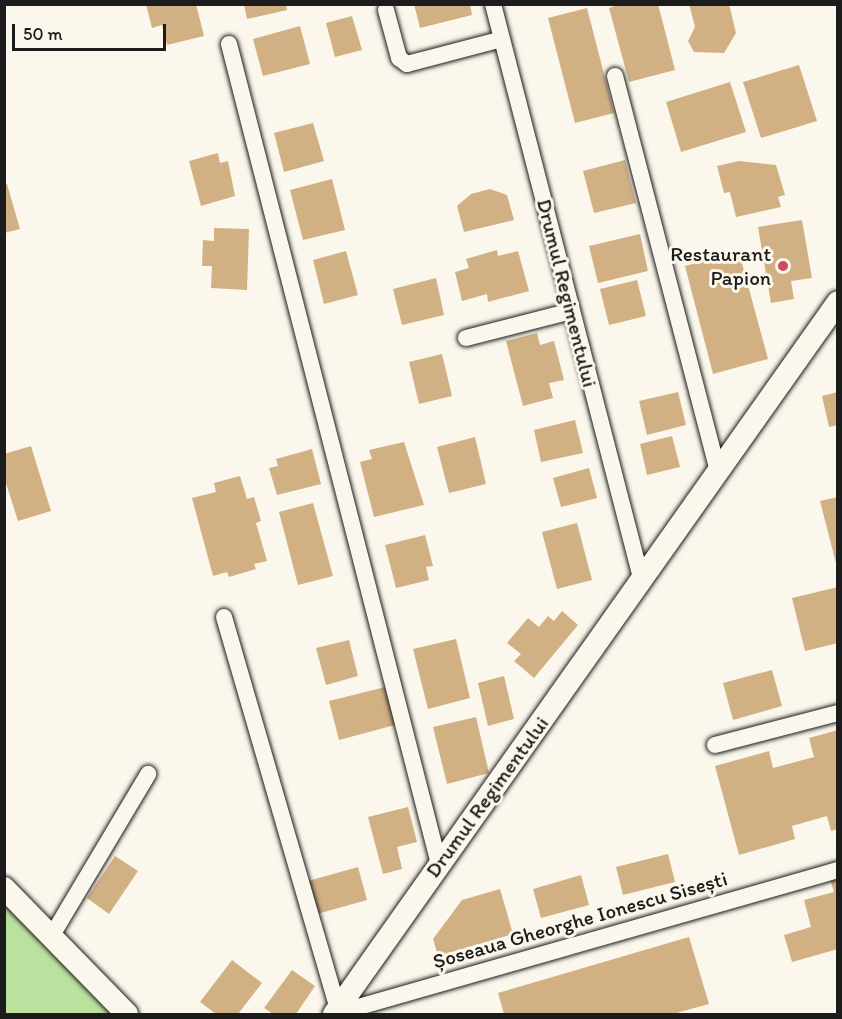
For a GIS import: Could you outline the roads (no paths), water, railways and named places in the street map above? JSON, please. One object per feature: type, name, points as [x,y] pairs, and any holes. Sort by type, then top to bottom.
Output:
[{"type":"street","name":"Drumul Regimentului","points":[[493,4],[642,582]]},
{"type":"street","points":[[386,10],[399,58],[407,64],[502,39]]},
{"type":"street","points":[[229,44],[439,864]]},
{"type":"street","points":[[615,76],[718,471]]},
{"type":"street","name":"Drumul Regimentului","points":[[336,1012],[439,864],[642,582],[837,302]]},
{"type":"street","points":[[466,338],[572,311]]},
{"type":"street","points":[[224,617],[336,1012]]},
{"type":"street","points":[[715,745],[837,713]]},
{"type":"street","points":[[51,937],[148,774]]},
{"type":"street","name":"Șoseaua Gheorghe Ionescu Sisești","points":[[336,1012],[837,870]]},
{"type":"street","points":[[4,888],[127,1014]]},
{"type":"place","name":"Restaurant Papion","points":[[783,266]]}]
